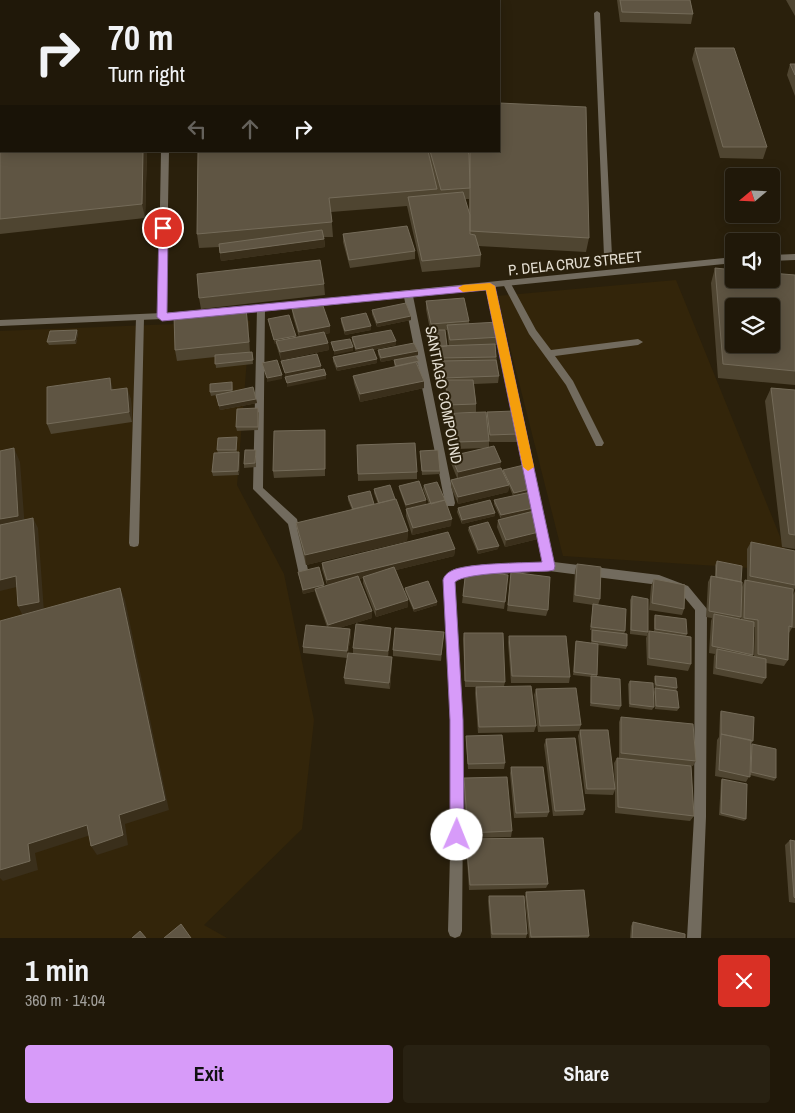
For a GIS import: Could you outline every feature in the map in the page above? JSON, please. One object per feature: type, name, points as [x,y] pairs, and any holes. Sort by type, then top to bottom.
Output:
[{"type":"street","points":[[597,13],[608,256]]},
{"type":"street","points":[[162,317],[165,152]]},
{"type":"street","points":[[780,258],[795,257]]},
{"type":"street","name":"P. DELA CRUZ STREET","points":[[222,312],[725,261]]},
{"type":"street","points":[[507,284],[532,332],[570,383],[599,443]]},
{"type":"street","points":[[490,286],[549,566]]},
{"type":"street","name":"SANTIAGO COMPOUND","points":[[408,293],[450,503]]},
{"type":"street","points":[[261,308],[258,489],[294,522],[303,570]]},
{"type":"street","points":[[0,323],[162,317],[192,314]]},
{"type":"street","points":[[134,543],[140,318]]},
{"type":"street","points":[[548,354],[638,342]]},
{"type":"street","points":[[455,931],[458,816],[456,720],[449,580],[455,575],[480,570],[549,566],[659,580],[684,589],[701,609],[700,817],[694,938]]},
{"type":"shaded area","points":[[676,280],[794,571],[563,556],[497,296]]},
{"type":"shaded area","points":[[250,321],[237,485],[284,574],[314,720],[302,829],[204,925],[227,938],[0,938],[0,331]]},
{"type":"building","points":[[620,0],[690,0],[693,14],[622,12]]},
{"type":"building","points":[[695,48],[734,48],[767,147],[723,147]]},
{"type":"building","points":[[790,64],[795,64],[795,75]]},
{"type":"building","points":[[500,103],[586,107],[589,238],[470,231],[470,152],[500,152]]},
{"type":"building","points":[[0,152],[143,152],[142,204],[0,219]]},
{"type":"building","points":[[198,152],[428,152],[437,189],[329,198],[332,222],[197,234]]},
{"type":"building","points":[[430,152],[468,152],[470,188],[441,190]]},
{"type":"building","points":[[463,192],[470,215],[470,234],[475,235],[481,255],[422,261],[408,197]]},
{"type":"building","points":[[407,226],[415,251],[349,260],[343,234]]},
{"type":"building","points":[[322,230],[324,239],[220,253],[219,244]]},
{"type":"building","points":[[320,260],[324,284],[199,298],[197,274]]},
{"type":"building","points":[[715,268],[725,269],[725,288],[780,288],[780,274],[795,275],[795,371],[723,364]]},
{"type":"building","points":[[464,298],[469,321],[431,324],[426,301]]},
{"type":"building","points":[[322,303],[330,326],[299,332],[292,309]]},
{"type":"building","points":[[406,303],[411,316],[377,323],[372,310]]},
{"type":"building","points":[[246,308],[249,342],[175,350],[174,315]]},
{"type":"building","points":[[366,313],[371,326],[345,331],[341,318]]},
{"type":"building","points":[[289,315],[296,336],[274,340],[268,319]]},
{"type":"building","points":[[498,322],[501,337],[450,340],[447,325]]},
{"type":"building","points":[[77,330],[75,340],[47,342],[50,331]]},
{"type":"building","points":[[391,330],[396,341],[356,349],[352,337]]},
{"type":"building","points":[[430,330],[445,330],[447,346],[431,348]]},
{"type":"building","points":[[324,332],[328,343],[280,352],[276,341]]},
{"type":"building","points":[[350,339],[353,347],[334,351],[331,342]]},
{"type":"building","points":[[414,343],[418,351],[381,358],[378,350]]},
{"type":"building","points":[[495,344],[496,357],[440,358],[439,346]]},
{"type":"building","points":[[373,349],[377,359],[337,367],[333,357]]},
{"type":"building","points":[[252,352],[253,360],[215,364],[215,355]]},
{"type":"building","points":[[317,354],[321,366],[285,373],[281,361]]},
{"type":"building","points":[[416,356],[419,361],[396,366],[394,360]]},
{"type":"building","points":[[277,360],[282,375],[267,378],[262,363]]},
{"type":"building","points":[[496,360],[499,376],[443,378],[441,361]]},
{"type":"building","points":[[416,362],[424,381],[360,394],[353,376]]},
{"type":"building","points":[[324,369],[326,375],[287,383],[285,377]]},
{"type":"building","points":[[110,378],[111,390],[127,388],[129,412],[47,424],[47,387]]},
{"type":"building","points":[[446,380],[473,380],[476,404],[448,405]]},
{"type":"building","points":[[232,382],[232,390],[210,392],[210,384]]},
{"type":"building","points":[[253,387],[256,399],[219,406],[216,395]]},
{"type":"building","points":[[771,388],[795,390],[795,535],[789,534]]},
{"type":"building","points":[[258,408],[258,427],[236,427],[237,409]]},
{"type":"building","points":[[515,411],[518,434],[490,435],[487,412]]},
{"type":"building","points":[[486,412],[489,441],[457,442],[454,413]]},
{"type":"building","points":[[325,430],[325,469],[273,471],[274,431]]},
{"type":"building","points":[[237,437],[236,450],[217,450],[218,438]]},
{"type":"building","points":[[415,443],[417,472],[358,474],[357,445]]},
{"type":"building","points":[[494,446],[501,462],[458,472],[451,456]]},
{"type":"building","points":[[14,448],[18,516],[0,519],[0,451]]},
{"type":"building","points":[[245,450],[256,450],[255,463],[244,464]]},
{"type":"building","points":[[438,450],[440,471],[422,471],[420,451]]},
{"type":"building","points":[[239,452],[238,471],[212,472],[214,453]]},
{"type":"building","points":[[524,465],[534,488],[514,493],[503,470]]},
{"type":"building","points":[[501,468],[509,485],[458,497],[451,480]]},
{"type":"building","points":[[419,481],[426,500],[406,505],[399,486]]},
{"type":"building","points":[[437,482],[445,500],[431,504],[424,485]]},
{"type":"building","points":[[390,485],[395,499],[379,503],[374,489]]},
{"type":"building","points":[[370,491],[374,504],[353,509],[348,496]]},
{"type":"building","points":[[531,492],[538,507],[501,515],[494,500]]},
{"type":"building","points":[[396,499],[408,531],[305,555],[296,523]]},
{"type":"building","points":[[445,500],[452,519],[413,528],[406,509]]},
{"type":"building","points":[[490,500],[495,513],[462,520],[458,508]]},
{"type":"building","points":[[534,511],[543,531],[506,540],[498,520]]},
{"type":"building","points":[[33,518],[39,602],[18,606],[16,576],[0,580],[0,525]]},
{"type":"building","points":[[488,522],[499,546],[478,550],[469,527]]},
{"type":"building","points":[[448,532],[455,549],[327,580],[322,563]]},
{"type":"building","points":[[751,542],[795,551],[795,585],[750,576]]},
{"type":"building","points":[[717,561],[742,566],[741,582],[716,577]]},
{"type":"building","points":[[577,564],[601,567],[600,599],[575,595]]},
{"type":"building","points":[[319,567],[324,585],[303,590],[298,572]]},
{"type":"building","points":[[394,567],[408,600],[376,610],[363,577]]},
{"type":"building","points":[[466,569],[508,575],[505,602],[463,596]]},
{"type":"building","points":[[511,572],[550,577],[548,610],[508,605]]},
{"type":"building","points":[[358,576],[372,611],[328,625],[315,589]]},
{"type":"building","points":[[711,576],[742,582],[741,617],[709,611]]},
{"type":"building","points":[[654,579],[685,585],[684,609],[652,603]]},
{"type":"building","points":[[745,580],[793,589],[792,627],[789,626],[788,660],[758,654],[758,620],[744,618]]},
{"type":"building","points":[[428,581],[437,602],[414,609],[405,588]]},
{"type":"building","points":[[120,588],[165,800],[119,815],[123,835],[91,846],[87,825],[28,844],[30,861],[0,870],[0,621]]},
{"type":"building","points":[[632,596],[648,599],[648,632],[631,630]]},
{"type":"building","points":[[593,604],[626,609],[625,631],[591,627]]},
{"type":"building","points":[[714,614],[754,622],[753,655],[712,646]]},
{"type":"building","points":[[655,615],[686,619],[687,634],[655,629]]},
{"type":"building","points":[[356,624],[391,628],[388,651],[353,648]]},
{"type":"building","points":[[306,625],[350,629],[347,651],[303,647]]},
{"type":"building","points":[[395,628],[444,632],[441,655],[393,650]]},
{"type":"building","points":[[592,630],[627,634],[627,646],[592,641]]},
{"type":"building","points":[[649,631],[691,637],[691,664],[649,658]]},
{"type":"building","points":[[464,633],[503,633],[505,682],[465,681]]},
{"type":"building","points":[[509,636],[566,636],[570,677],[512,676]]},
{"type":"building","points":[[576,641],[598,644],[597,675],[574,672]]},
{"type":"building","points":[[717,649],[766,659],[766,678],[716,668]]},
{"type":"building","points":[[348,653],[392,657],[389,683],[344,678]]},
{"type":"building","points":[[591,676],[620,679],[621,706],[591,703]]},
{"type":"building","points":[[655,676],[676,678],[677,688],[656,685]]},
{"type":"building","points":[[630,681],[653,683],[654,707],[630,704]]},
{"type":"building","points":[[531,686],[536,726],[479,727],[476,687]]},
{"type":"building","points":[[576,688],[581,725],[540,726],[536,689]]},
{"type":"building","points":[[655,688],[677,691],[679,708],[656,706]]},
{"type":"building","points":[[721,711],[754,717],[753,741],[721,734]]},
{"type":"building","points":[[621,717],[693,724],[696,761],[621,753]]},
{"type":"building","points":[[580,730],[608,730],[615,789],[587,789]]},
{"type":"building","points":[[721,734],[751,740],[750,777],[719,770]]},
{"type":"building","points":[[502,735],[505,763],[468,764],[466,736]]},
{"type":"building","points":[[575,738],[585,810],[555,811],[546,739]]},
{"type":"building","points":[[752,744],[776,749],[776,778],[751,772]]},
{"type":"building","points":[[617,758],[691,766],[694,816],[618,807]]},
{"type":"building","points":[[511,767],[543,767],[549,812],[516,813]]},
{"type":"building","points":[[507,777],[512,831],[468,833],[464,778]]},
{"type":"building","points":[[722,779],[747,784],[746,819],[721,813]]},
{"type":"building","points":[[543,838],[548,884],[470,885],[466,839]]},
{"type":"building","points":[[790,840],[795,841],[795,898],[794,897]]},
{"type":"building","points":[[584,890],[589,936],[531,937],[526,892]]},
{"type":"building","points":[[489,896],[524,896],[527,934],[492,934]]},
{"type":"building","points":[[633,922],[685,934],[685,938],[632,938]]},
{"type":"building","points":[[181,924],[191,938],[164,938]]},
{"type":"building","points":[[140,931],[146,938],[132,938]]},
{"type":"slow traffic","points":[[463,288],[490,286],[528,467]]},
{"type":"route","points":[[163,228],[162,317],[490,286],[549,566],[480,570],[455,575],[449,580],[456,720],[457,835]]}]
